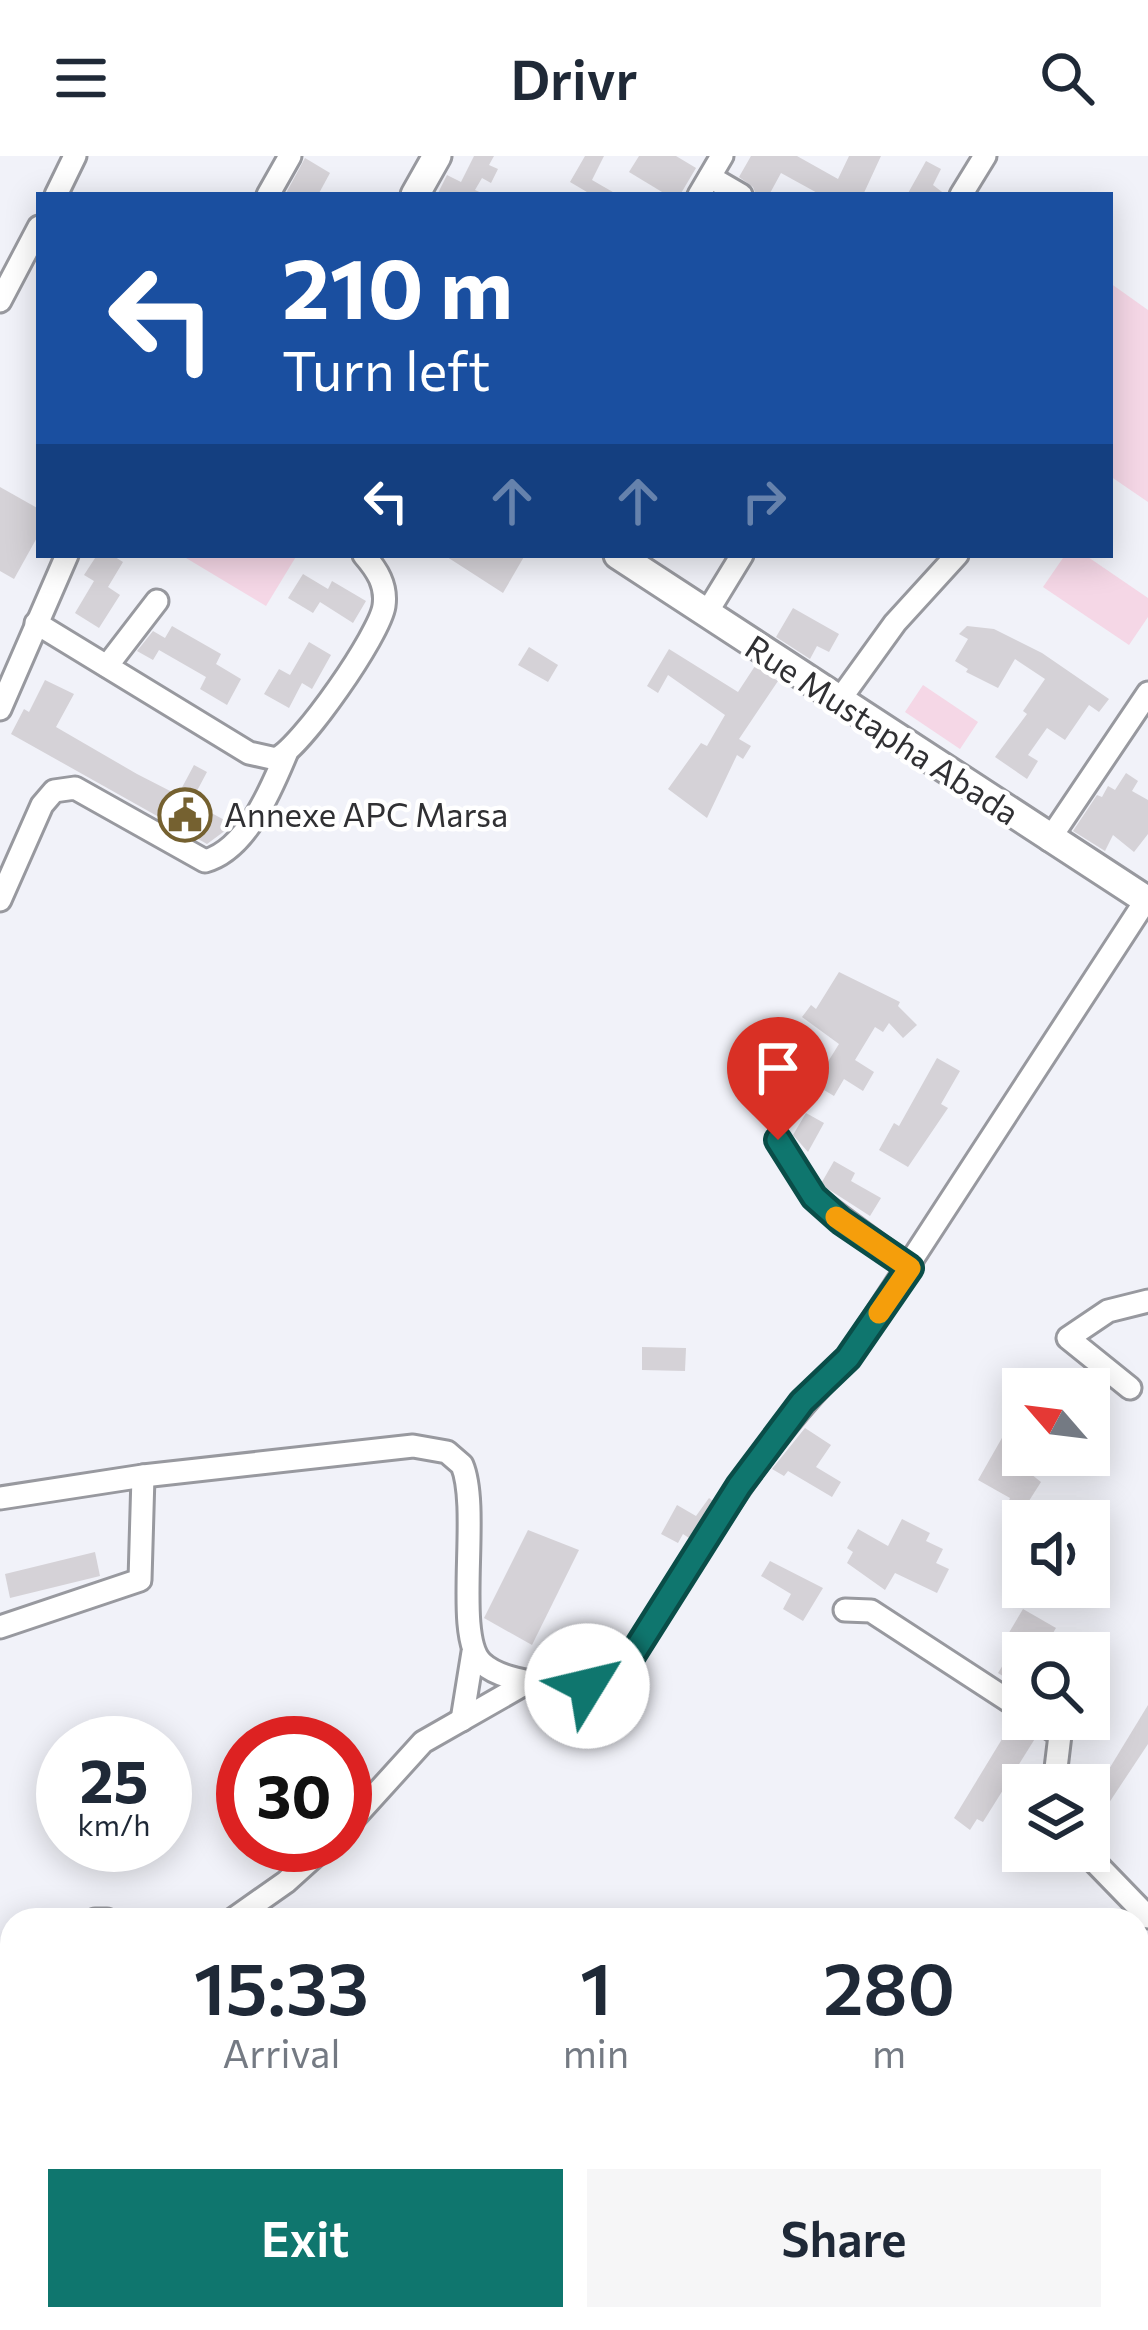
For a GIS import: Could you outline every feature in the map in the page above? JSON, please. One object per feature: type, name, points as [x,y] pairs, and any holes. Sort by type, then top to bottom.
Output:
[{"type":"main road","points":[[417,192],[437,156]]},
{"type":"main road","name":"Rue Mustapha Abada","points":[[622,558],[1147,901]]},
{"type":"street","points":[[57,192],[75,156]]},
{"type":"street","points":[[270,192],[290,156]]},
{"type":"street","points":[[704,186],[722,156]]},
{"type":"street","points":[[963,192],[985,156]]},
{"type":"street","points":[[0,301],[36,233]]},
{"type":"street","points":[[0,711],[66,558]]},
{"type":"street","points":[[0,900],[42,805],[54,791],[75,788],[205,861],[219,857],[248,825],[286,754],[305,736],[380,620],[382,581],[366,558]]},
{"type":"street","points":[[706,614],[740,558]]},
{"type":"street","points":[[838,702],[896,623],[955,558]]},
{"type":"street","points":[[107,666],[158,601]]},
{"type":"street","points":[[36,622],[249,753],[267,759],[286,754]]},
{"type":"street","points":[[1049,840],[1148,693]]},
{"type":"street","points":[[472,1652],[494,1671],[528,1682],[587,1686],[611,1675],[633,1654],[739,1486],[802,1402],[848,1358],[910,1268],[1147,901]]},
{"type":"street","points":[[778,1140],[814,1197],[910,1268]]},
{"type":"street","points":[[1130,1388],[1068,1338],[1108,1311],[1148,1301]]},
{"type":"street","points":[[0,1498],[143,1476],[413,1445],[447,1452],[462,1465],[472,1500],[467,1580],[472,1652],[462,1720]]},
{"type":"street","points":[[0,1627],[140,1580],[143,1476]]},
{"type":"street","points":[[845,1610],[871,1611],[1002,1697]]},
{"type":"street","points":[[372,1798],[422,1742],[528,1682]]},
{"type":"street","points":[[249,1908],[297,1872]]},
{"type":"street","points":[[1104,1872],[1139,1908]]},
{"type":"shaded area","points":[[1113,285],[1148,310],[1148,502],[1113,478]]},
{"type":"shaded area","points":[[186,558],[295,558],[266,606]]},
{"type":"shaded area","points":[[1063,558],[1089,558],[1148,598],[1148,617],[1129,645],[1043,587]]},
{"type":"shaded area","points":[[923,685],[978,722],[960,749],[905,712]]},
{"type":"building","points":[[474,156],[494,156],[489,165],[498,169],[491,183],[482,178],[475,190],[479,192],[438,192],[447,175],[461,182]]},
{"type":"building","points":[[585,156],[604,156],[592,180],[613,192],[587,192],[570,182]]},
{"type":"building","points":[[639,156],[676,156],[696,168],[682,192],[662,192],[629,172]]},
{"type":"building","points":[[751,156],[797,156],[838,179],[849,156],[881,156],[864,192],[816,192],[781,173],[771,192],[755,192],[739,177]]},
{"type":"building","points":[[305,158],[330,173],[320,192],[287,192]]},
{"type":"building","points":[[926,161],[941,169],[933,185],[942,192],[909,192]]},
{"type":"building","points":[[0,487],[36,507],[36,539],[14,579],[0,571]]},
{"type":"building","points":[[95,558],[123,562],[108,587],[120,595],[99,628],[75,613],[94,581],[84,575]]},
{"type":"building","points":[[449,558],[523,558],[503,593]]},
{"type":"building","points":[[303,574],[328,589],[332,581],[366,601],[353,623],[320,602],[313,613],[288,598]]},
{"type":"building","points":[[793,608],[839,634],[829,652],[817,646],[810,659],[776,637]]},
{"type":"building","points":[[172,626],[221,654],[216,664],[241,679],[227,705],[200,689],[206,677],[159,650],[153,660],[137,651],[153,631],[165,638]]},
{"type":"building","points":[[967,626],[994,629],[1042,653],[1109,699],[1099,712],[1089,705],[1065,740],[1047,728],[1028,755],[1038,761],[1027,779],[995,757],[1027,714],[1023,711],[1045,679],[1015,659],[998,688],[966,672],[955,661],[968,639],[959,634]]},
{"type":"building","points":[[309,642],[331,655],[312,689],[302,683],[289,708],[264,694],[279,669],[290,675]]},
{"type":"building","points":[[529,647],[558,665],[548,682],[518,665]]},
{"type":"building","points":[[669,649],[738,692],[755,666],[778,681],[739,739],[751,746],[743,759],[737,755],[707,818],[668,789],[701,743],[707,746],[725,715],[668,675],[658,693],[647,686]]},
{"type":"building","points":[[45,680],[74,694],[56,727],[137,774],[178,795],[194,765],[207,772],[191,802],[230,823],[226,830],[207,844],[11,734]]},
{"type":"building","points":[[1126,773],[1138,781],[1132,791],[1148,800],[1148,834],[1134,852],[1113,835],[1105,851],[1073,831],[1097,795],[1102,797],[1108,786],[1115,790]]},
{"type":"building","points":[[839,972],[900,1002],[898,1006],[917,1025],[903,1038],[889,1023],[883,1032],[875,1027],[855,1060],[874,1072],[863,1091],[844,1079],[834,1096],[814,1084],[839,1044],[802,1017],[811,1005],[816,1009]]},
{"type":"building","points":[[937,1058],[960,1071],[941,1104],[948,1108],[908,1167],[879,1150],[894,1123],[899,1126]]},
{"type":"building","points":[[806,1113],[824,1123],[808,1152],[793,1135]]},
{"type":"building","points":[[834,1161],[855,1173],[851,1181],[881,1198],[870,1216],[825,1187],[822,1182]]},
{"type":"building","points":[[642,1347],[686,1348],[685,1371],[642,1370]]},
{"type":"building","points":[[805,1428],[831,1445],[816,1467],[841,1482],[832,1497],[788,1471],[784,1476],[772,1469]]},
{"type":"building","points":[[1002,1438],[1002,1476],[1034,1476],[1041,1482],[1030,1500],[1009,1500],[978,1480]]},
{"type":"building","points":[[709,1498],[713,1501],[689,1538],[683,1534],[678,1543],[661,1534],[677,1505],[696,1516]]},
{"type":"building","points":[[902,1519],[930,1533],[926,1541],[943,1549],[936,1563],[949,1569],[937,1593],[895,1573],[885,1590],[847,1563],[853,1552],[847,1548],[858,1529],[888,1546]]},
{"type":"building","points":[[528,1530],[579,1550],[532,1645],[484,1618]]},
{"type":"building","points":[[95,1552],[100,1576],[10,1598],[5,1574]]},
{"type":"building","points":[[770,1561],[823,1588],[803,1621],[783,1609],[791,1594],[761,1576]]},
{"type":"building","points":[[1023,1609],[1056,1628],[1054,1632],[1009,1632]]},
{"type":"building","points":[[1148,1705],[1148,1744],[1110,1801],[1110,1767]]},
{"type":"building","points":[[1002,1739],[1034,1740],[1019,1764],[1002,1764],[1002,1792],[983,1822],[977,1819],[970,1830],[954,1818]]},
{"type":"slow traffic","points":[[836,1217],[910,1268],[879,1313]]},
{"type":"place","name":"Annexe APC Marsa","points":[[185,815]]},
{"type":"route","points":[[587,1686],[611,1675],[633,1654],[739,1486],[802,1402],[848,1358],[910,1268],[814,1197],[778,1140]]}]
